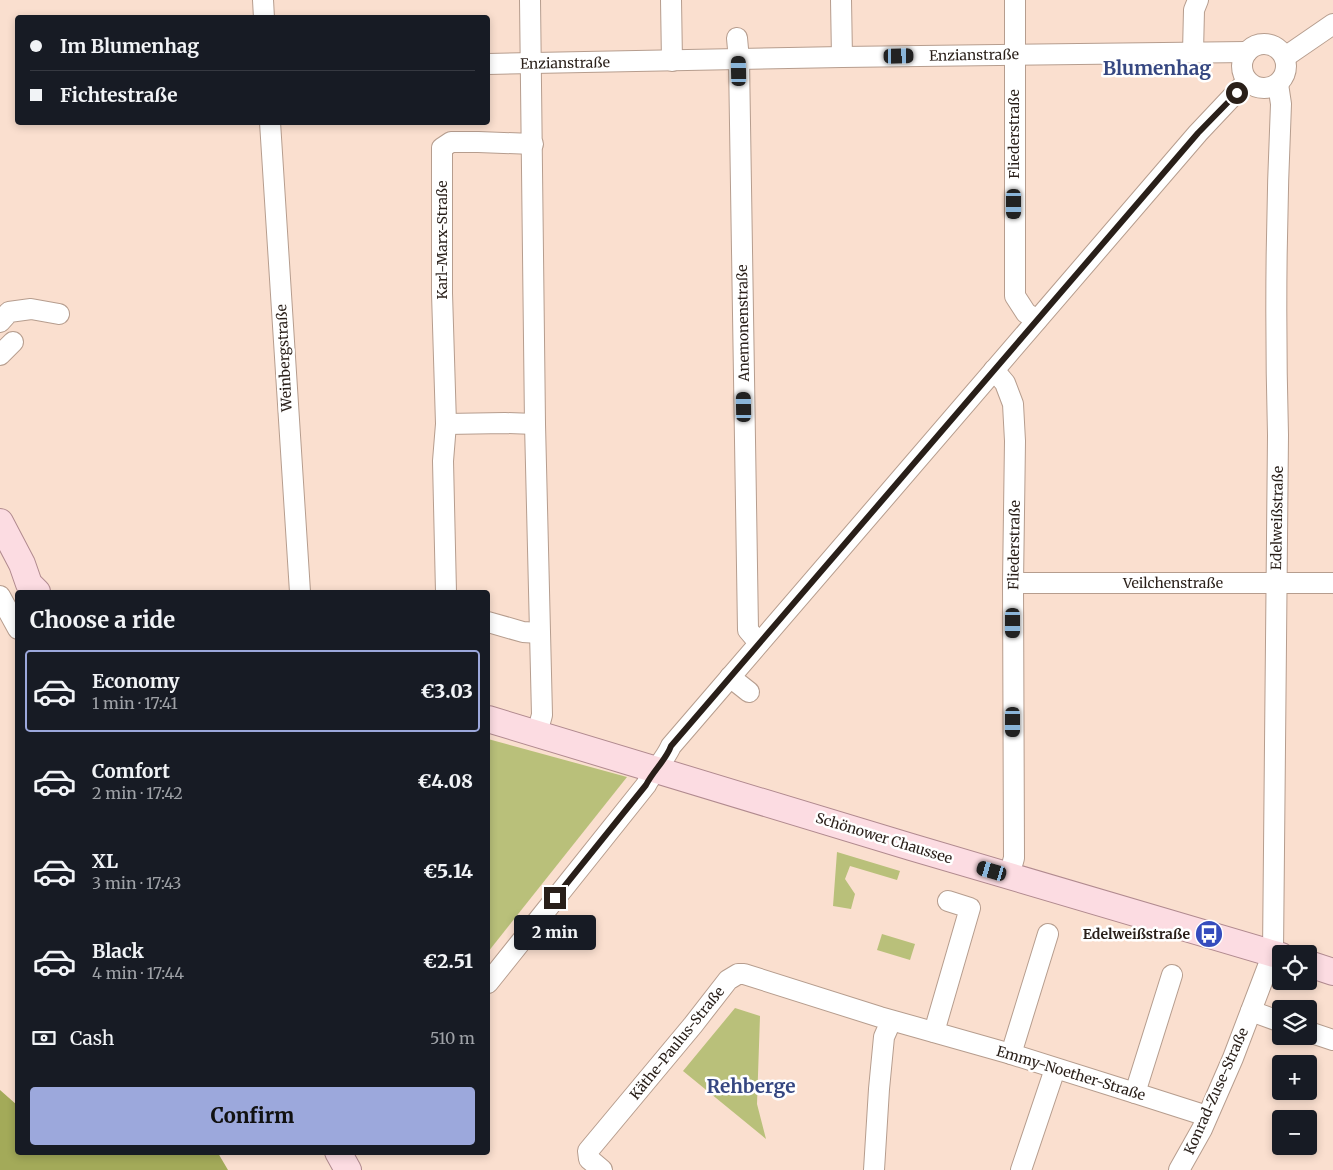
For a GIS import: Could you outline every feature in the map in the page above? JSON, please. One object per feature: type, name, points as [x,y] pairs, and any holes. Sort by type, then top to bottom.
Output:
[{"type":"main road","points":[[0,522],[22,564],[29,584],[35,590]]},
{"type":"main road","points":[[22,564],[53,590]]},
{"type":"main road","name":"Schönower Chaussee","points":[[490,720],[1009,876],[1272,953]]},
{"type":"main road","points":[[1317,967],[1333,972]]},
{"type":"street","points":[[262,0],[264,15]]},
{"type":"street","points":[[530,0],[535,424],[542,715],[537,733]]},
{"type":"street","points":[[671,0],[672,61]]},
{"type":"street","points":[[841,0],[842,57]]},
{"type":"street","name":"Fliederstraße","points":[[1015,0],[1015,296],[1026,312],[1037,320]]},
{"type":"street","points":[[1193,52],[1194,10],[1198,0]]},
{"type":"street","points":[[1285,57],[1333,24]]},
{"type":"street","name":"Anemonenstraße","points":[[737,38],[739,60],[748,630],[759,643]]},
{"type":"street","points":[[1269,44],[1280,50],[1285,57],[1286,74],[1272,88],[1259,88],[1247,81],[1242,70],[1244,57],[1247,52],[1257,45],[1269,44]]},
{"type":"street","name":"Enzianstraße","points":[[490,64],[1015,54],[1247,52]]},
{"type":"street","points":[[490,980],[646,785],[671,746],[1198,133],[1247,81]]},
{"type":"street","name":"Edelweißstraße","points":[[1277,945],[1278,435],[1276,250],[1281,104],[1278,84]]},
{"type":"street","name":"Weinbergstraße","points":[[270,125],[300,590]]},
{"type":"street","name":"Karl-Marx-Straße","points":[[446,590],[443,461],[446,424],[442,293],[442,148],[451,142],[533,144]]},
{"type":"street","points":[[0,322],[9,312],[31,309],[59,314]]},
{"type":"street","name":"Fliederstraße","points":[[994,370],[1005,382],[1013,404],[1015,440],[1013,583],[1014,858],[1009,876]]},
{"type":"street","points":[[446,424],[535,424]]},
{"type":"street","name":"Veilchenstraße","points":[[1013,583],[1333,583]]},
{"type":"street","points":[[0,596],[15,624]]},
{"type":"street","points":[[496,624],[523,632],[539,633]]},
{"type":"street","points":[[730,677],[749,692]]},
{"type":"street","points":[[934,1032],[970,908],[948,901]]},
{"type":"street","points":[[1011,1054],[1048,934]]},
{"type":"street","name":"Konrad-Zuse-Straße","points":[[1179,1170],[1207,1116],[1272,965]]},
{"type":"street","name":"Käthe-Paulus-Straße","points":[[602,1170],[590,1159],[588,1151],[733,975],[744,974],[891,1020]]},
{"type":"street","points":[[1135,1093],[1172,974]]},
{"type":"street","name":"Konrad-Zuse-Straße","points":[[1251,1011],[1272,1019]]},
{"type":"street","points":[[874,1170],[884,1037],[891,1020]]},
{"type":"street","name":"Emmy-Noether-Straße","points":[[891,1020],[1011,1054],[1207,1116]]},
{"type":"street","points":[[1317,1035],[1333,1040]]},
{"type":"street","points":[[1021,1170],[1055,1069]]},
{"type":"green space","points":[[490,740],[627,777],[490,949]]},
{"type":"green space","points":[[837,852],[900,871],[897,880],[850,866],[845,879],[855,894],[851,909],[833,906]]},
{"type":"green space","points":[[882,934],[915,944],[910,960],[877,950]]},
{"type":"green space","points":[[735,1008],[760,1016],[757,1104],[766,1139],[683,1071]]},
{"type":"green space","points":[[0,1090],[15,1103],[15,1155],[219,1155],[228,1170],[0,1170]]},
{"type":"place","name":"Edelweißstraße","points":[[1209,934]]},
{"type":"district","name":"Blumenhag","points":[[1157,68]]},
{"type":"district","name":"Rehberge","points":[[751,1086]]},
{"type":"route","points":[[555,898],[646,785],[671,746],[1198,133],[1237,93]]}]
